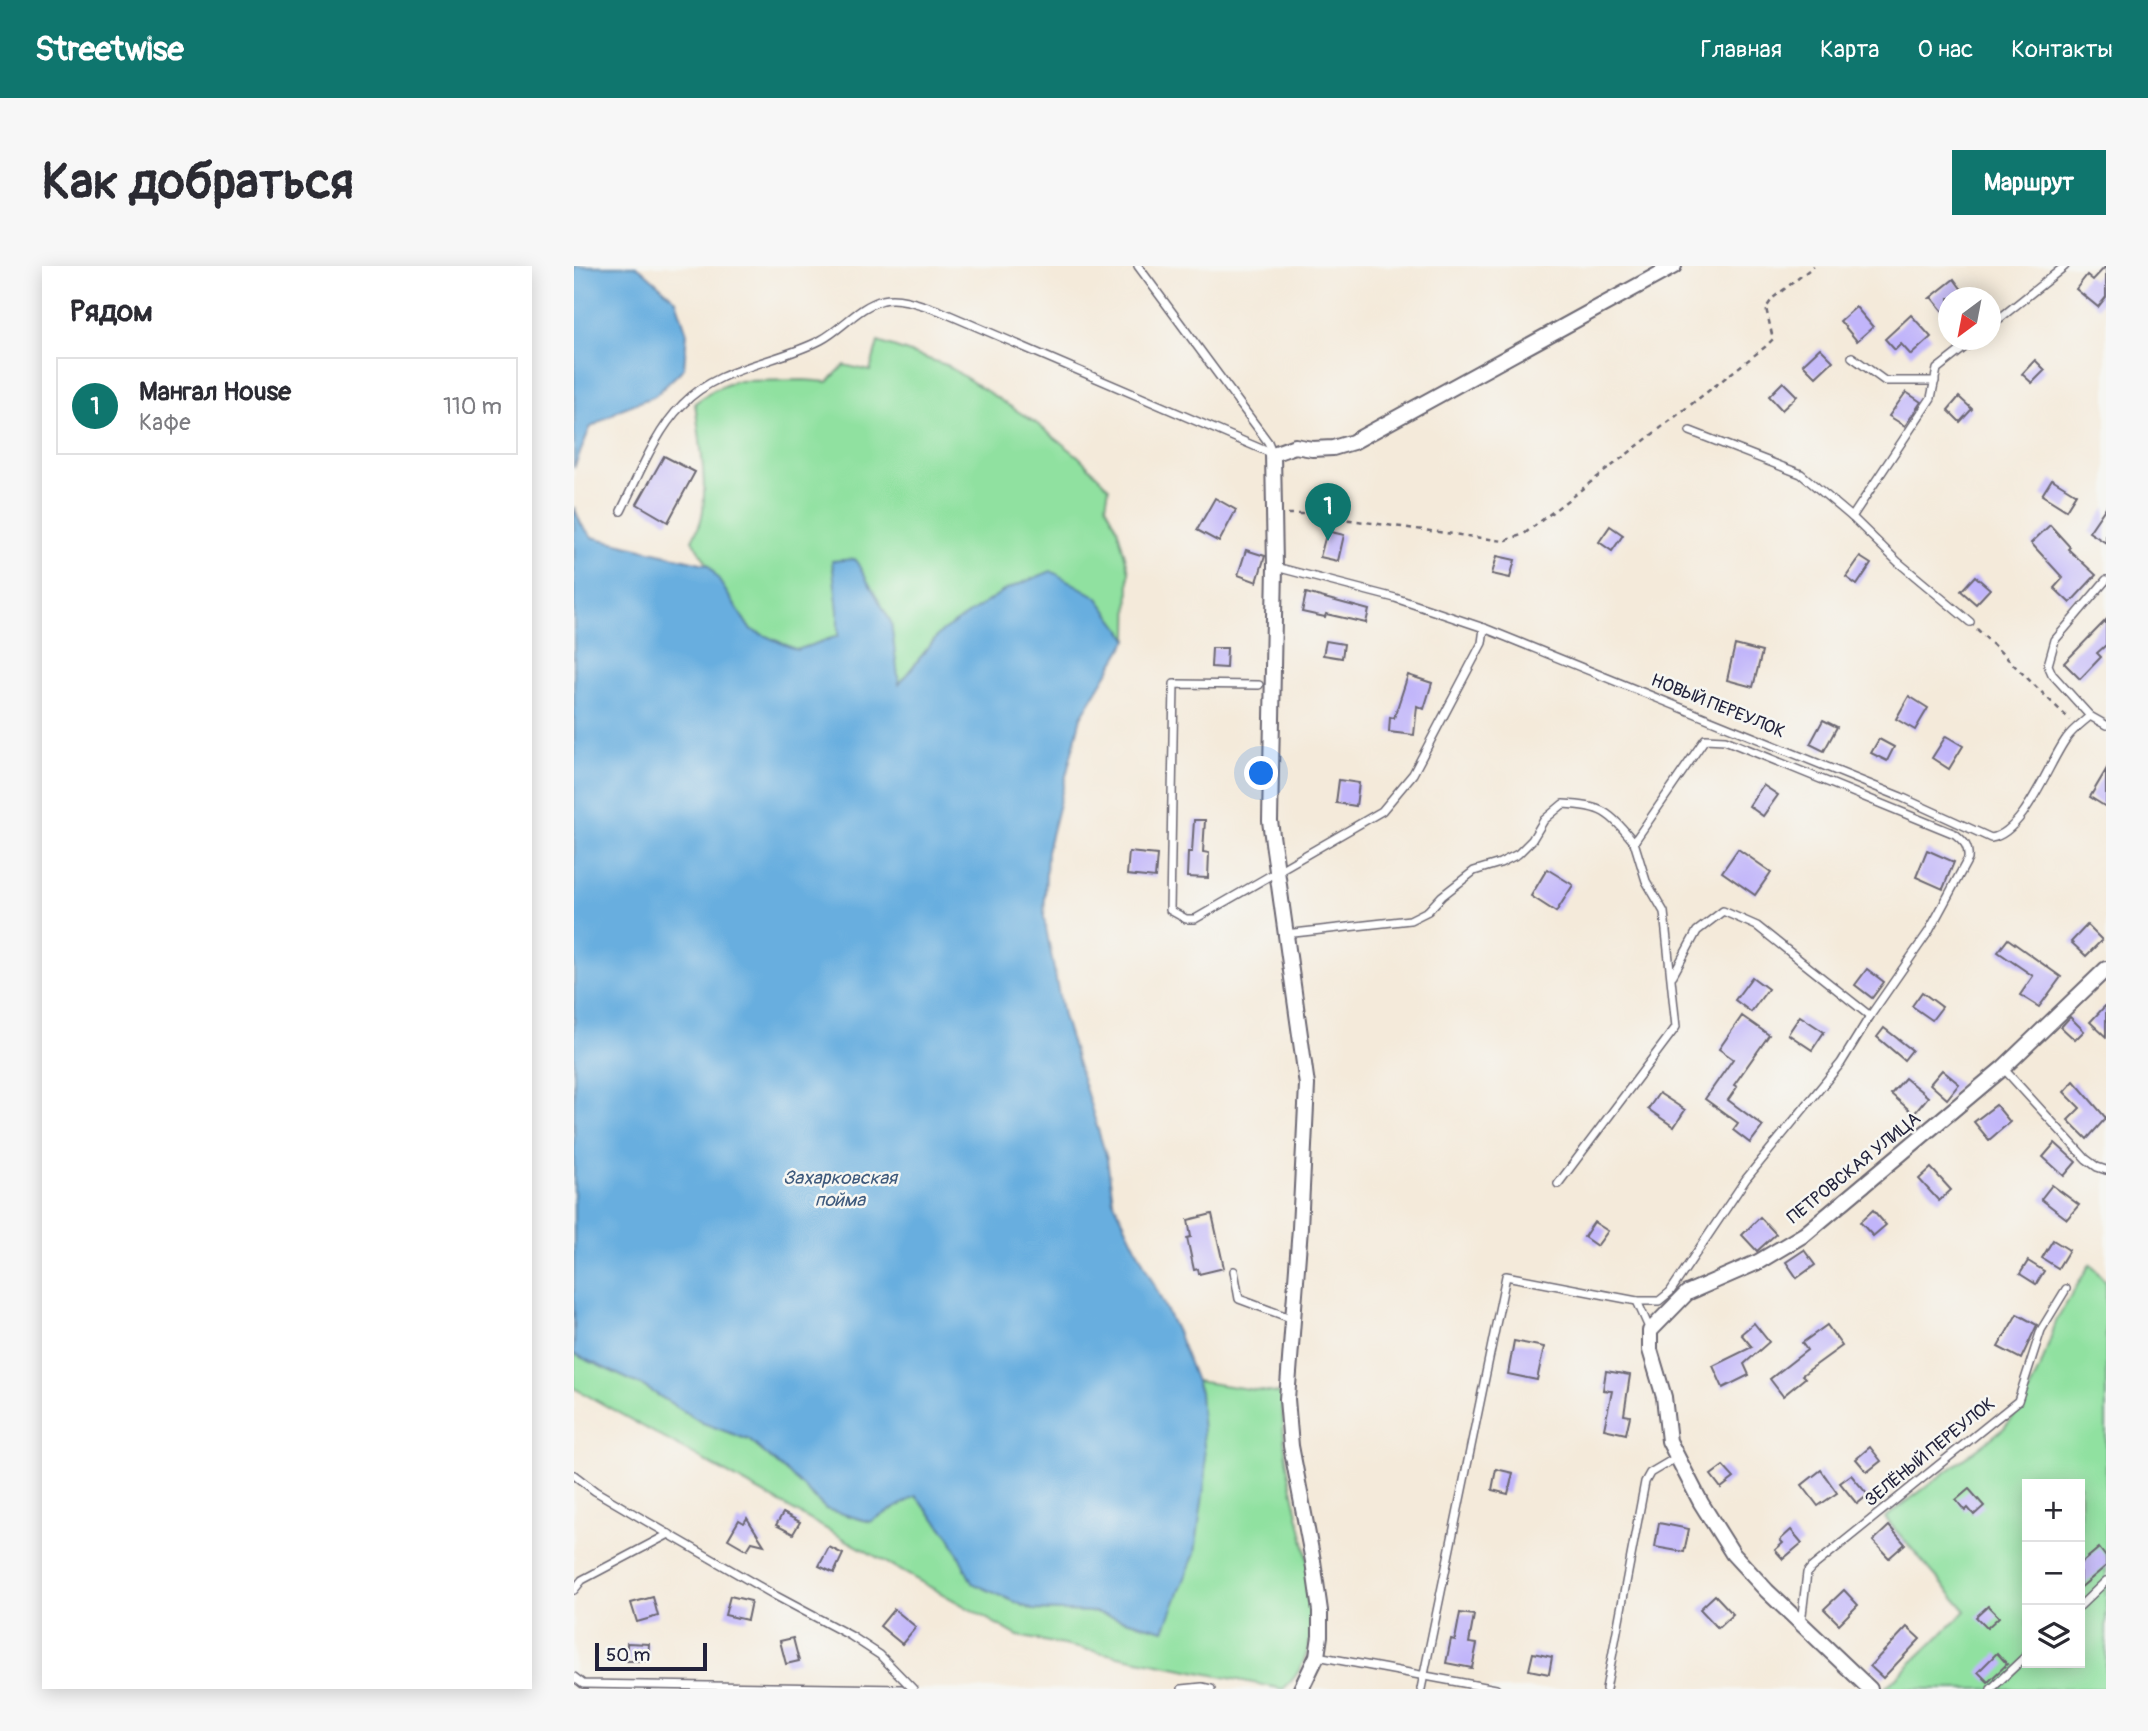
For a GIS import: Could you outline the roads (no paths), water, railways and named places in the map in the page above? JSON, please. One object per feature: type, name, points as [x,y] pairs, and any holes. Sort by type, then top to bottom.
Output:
[{"type":"street","points":[[1301,1689],[1317,1656],[1320,1611],[1291,1446],[1287,1399],[1307,1085],[1270,821],[1275,566],[1273,454],[1295,446],[1311,449],[1333,448],[1353,442],[1674,266]]},
{"type":"street","name":"ПЕТРОВСКАЯ УЛИЦА","points":[[1650,1331],[1688,1293],[1758,1262],[1805,1234],[2003,1068],[2106,969]]},
{"type":"street","points":[[1650,1331],[1650,1350],[1664,1397],[1669,1441],[1701,1503],[1733,1554],[1767,1591],[1870,1689]]},
{"type":"lane","points":[[1138,266],[1268,442],[1273,454]]},
{"type":"lane","points":[[2001,317],[2065,266]]},
{"type":"lane","points":[[621,511],[656,442],[681,405],[701,389],[729,373],[821,340],[869,307],[885,300],[912,303],[940,311],[1273,454]]},
{"type":"lane","points":[[1852,517],[1931,398],[1937,369],[1961,350]]},
{"type":"lane","points":[[1853,357],[1885,382],[1935,381]]},
{"type":"lane","points":[[1690,431],[1801,474],[1852,517],[1898,562],[1970,622]]},
{"type":"lane","name":"НОВЫЙ ПЕРЕУЛОК","points":[[1275,566],[1395,598],[1484,628],[1901,797],[1991,838],[1998,837],[2010,828],[2032,800],[2068,736],[2090,716]]},
{"type":"lane","points":[[2105,722],[2090,716],[2052,674],[2048,665],[2055,640],[2106,580]]},
{"type":"lane","points":[[1259,685],[1174,684],[1171,910],[1186,919],[1195,919],[1382,810],[1413,774],[1482,643],[1484,628]]},
{"type":"lane","points":[[1421,1689],[1507,1276],[1637,1301],[1659,1301],[1670,1292],[1746,1179],[1841,1063],[1929,931],[1968,859],[1968,849],[1963,840],[1955,834],[1725,740],[1705,739],[1634,842]]},
{"type":"lane","points":[[1284,934],[1410,920],[1428,911],[1442,896],[1474,871],[1518,854],[1532,840],[1544,820],[1563,804],[1593,806],[1616,820],[1634,842],[1646,881],[1664,912],[1676,1027],[1558,1184]]},
{"type":"lane","points":[[1672,976],[1697,931],[1723,911],[1757,926],[1870,1016]]},
{"type":"lane","points":[[2003,1068],[2086,1159],[2106,1170]]},
{"type":"lane","points":[[1234,1272],[1239,1299],[1294,1320]]},
{"type":"lane","name":"ЗЕЛЁНЫЙ ПЕРЕУЛОК","points":[[1800,1623],[1807,1573],[1811,1568],[2018,1401],[2042,1331],[2066,1289]]},
{"type":"lane","points":[[1637,1301],[1650,1331]]},
{"type":"lane","points":[[1606,1689],[1645,1482],[1650,1473],[1677,1457]]},
{"type":"lane","points":[[574,1475],[595,1491],[776,1596],[851,1636],[880,1655],[913,1689]]},
{"type":"lane","points":[[574,1590],[582,1580],[669,1534]]},
{"type":"lane","points":[[2081,1605],[2106,1581]]},
{"type":"lane","points":[[1317,1656],[1496,1689]]},
{"type":"lane","points":[[1991,1689],[2022,1660]]},
{"type":"lane","points":[[574,1677],[583,1684],[901,1689]]},
{"type":"lane","points":[[1182,1689],[1211,1689]]},
{"type":"water","points":[[574,266],[636,266],[676,300],[687,333],[684,368],[655,396],[621,409],[590,428],[574,468]]},
{"type":"water","name":"Захарковская пойма","points":[[574,507],[581,524],[592,537],[709,565],[750,629],[797,650],[838,636],[832,561],[855,559],[891,622],[899,684],[940,633],[1005,590],[1051,571],[1097,597],[1128,639],[1081,717],[1047,851],[1044,918],[1063,1016],[1107,1159],[1113,1200],[1177,1332],[1200,1392],[1206,1473],[1195,1553],[1164,1630],[1095,1612],[1033,1610],[972,1583],[950,1537],[916,1496],[870,1522],[826,1509],[749,1440],[703,1423],[643,1386],[574,1354]]},
{"type":"place","name":"Мангал House","points":[[1328,541]]}]
